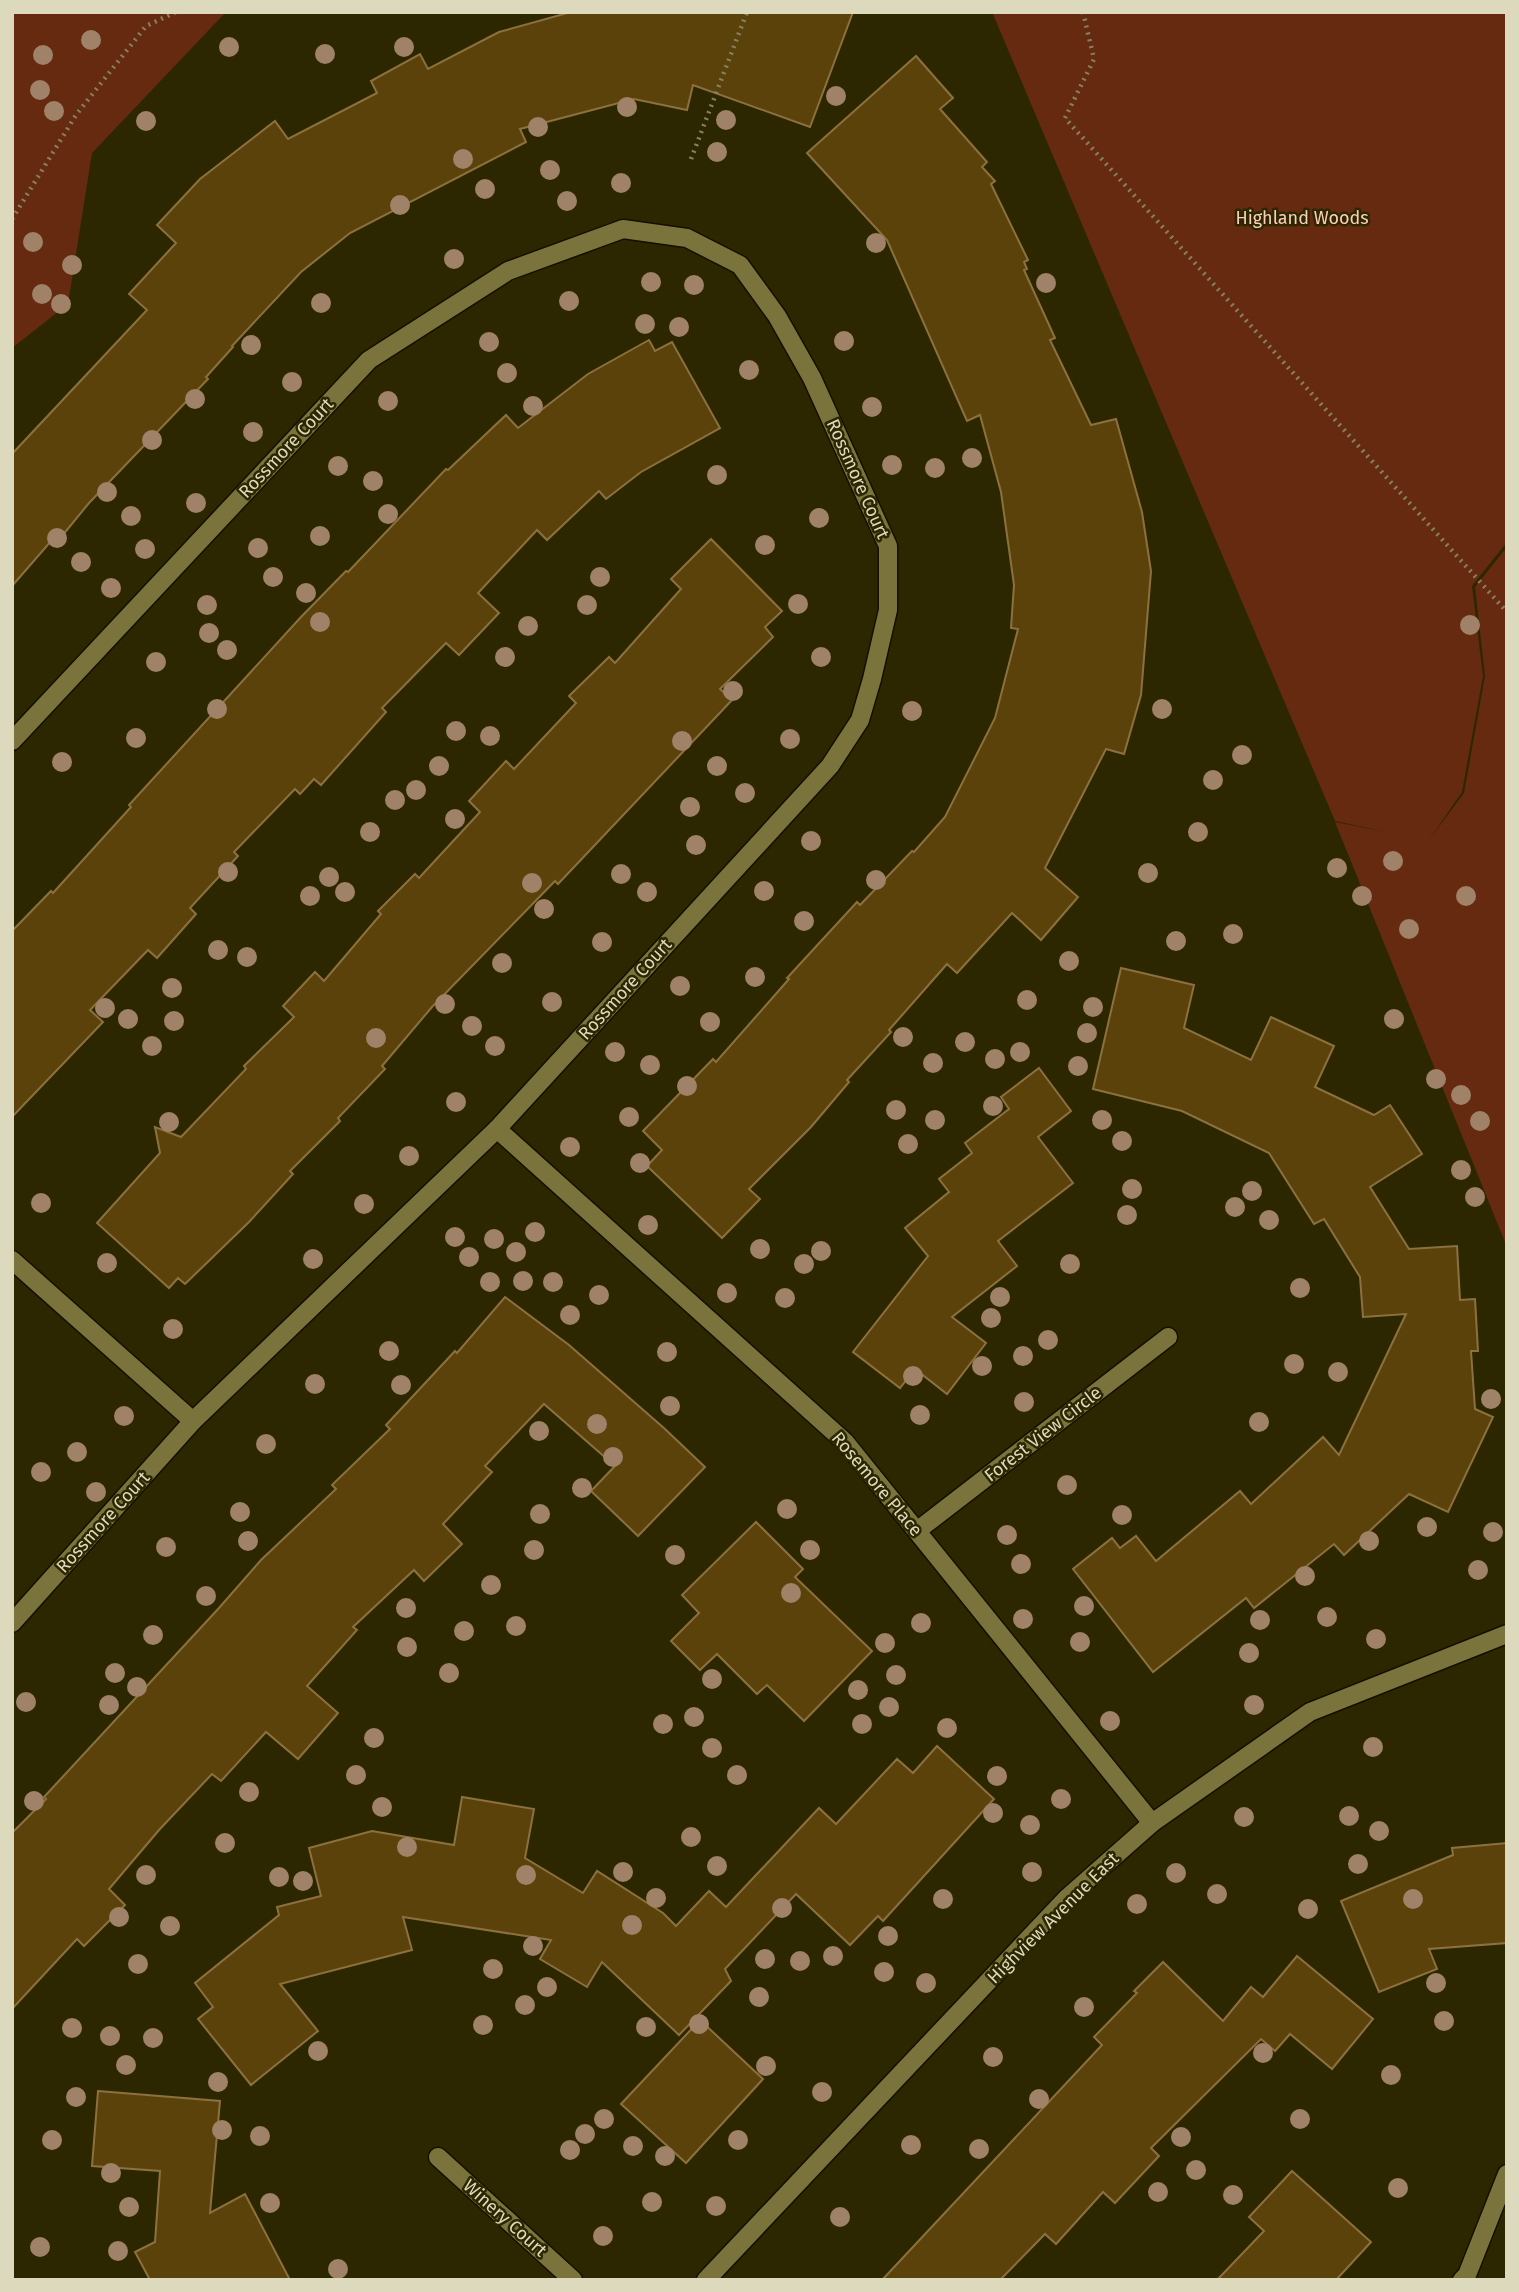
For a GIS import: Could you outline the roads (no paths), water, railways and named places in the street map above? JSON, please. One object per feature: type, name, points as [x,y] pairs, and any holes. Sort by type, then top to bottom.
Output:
[{"type":"street","name":"Rossmore Court","points":[[12,741],[369,360],[508,271],[623,229],[687,238],[740,265],[777,316],[812,378],[888,546],[888,610],[869,690],[860,720],[830,765],[498,1129],[193,1421],[12,1623]]},
{"type":"street","name":"Rosemore Place","points":[[498,1129],[845,1442],[1152,1823]]},
{"type":"street","points":[[12,1259],[193,1421]]},
{"type":"street","name":"Forest View Circle","points":[[918,1530],[1168,1337]]},
{"type":"street","name":"Highview Avenue East","points":[[706,2280],[1067,1898],[1152,1823],[1310,1712],[1507,1633]]},
{"type":"street","name":"Winery Court","points":[[438,2157],[573,2280]]},
{"type":"street","points":[[1462,2280],[1467,2275],[1507,2174]]},
{"type":"park label","name":"Highland Woods","points":[[1302,218]]}]
